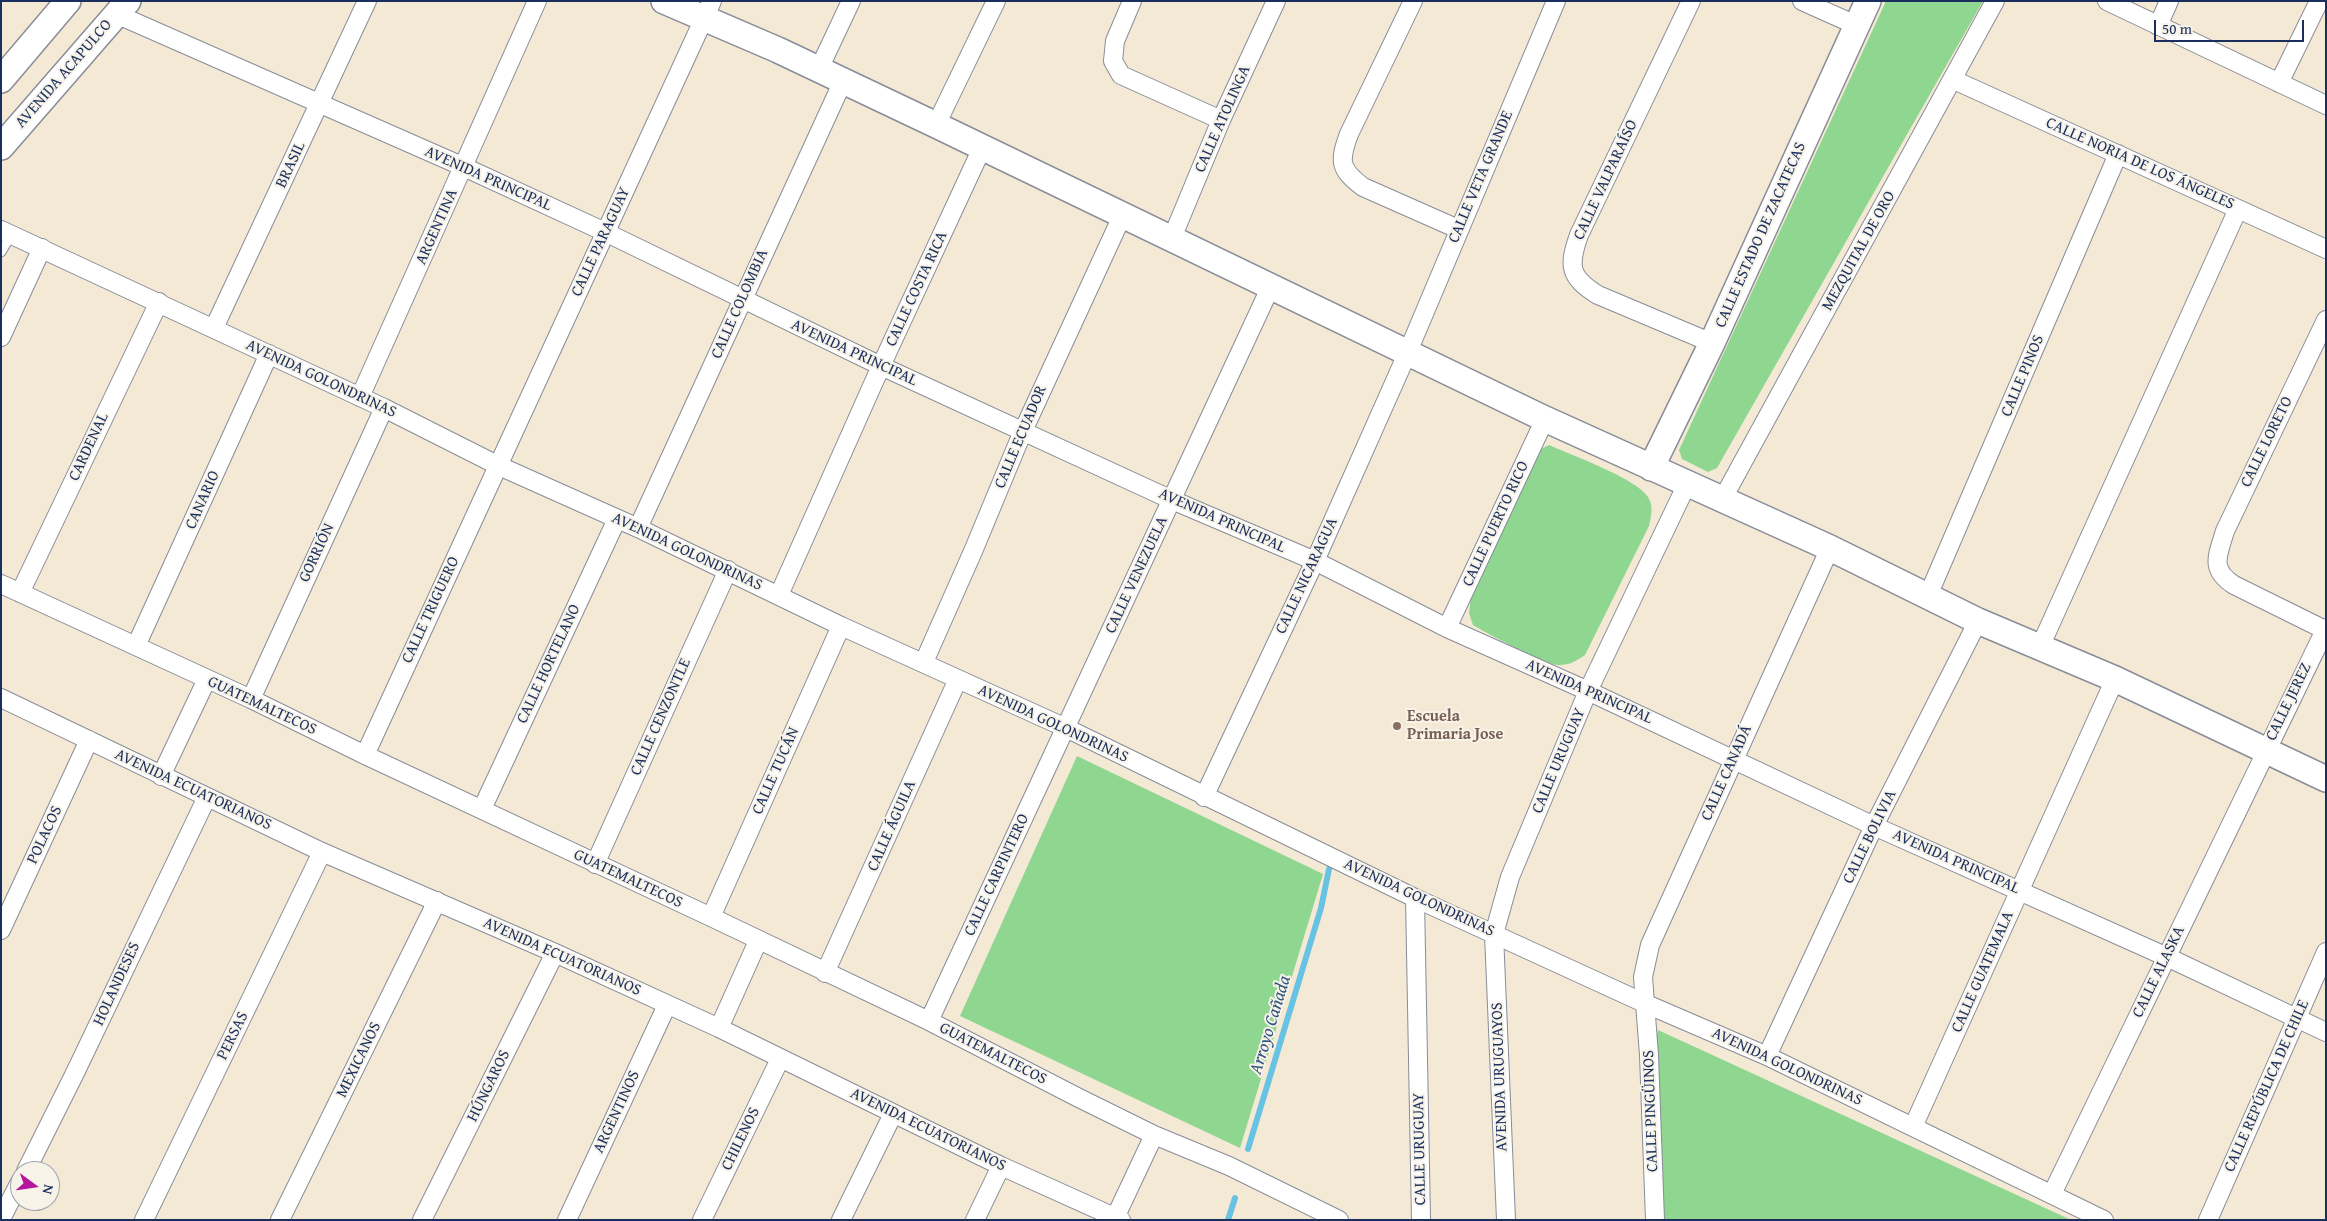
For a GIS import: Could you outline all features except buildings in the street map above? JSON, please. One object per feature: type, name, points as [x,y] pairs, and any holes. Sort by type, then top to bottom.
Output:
[{"type":"main road","points":[[1,80],[68,1]]},
{"type":"main road","points":[[664,1],[708,10],[819,70],[1123,214],[1407,354],[1545,419],[1830,548],[1927,598],[2115,679],[2326,779]]},
{"type":"main road","name":"CALLE ESTADO DE ZACATECAS","points":[[1652,468],[1712,343],[1868,1]]},
{"type":"main road","name":"AVENIDA ACAPULCO","points":[[1,147],[122,8]]},
{"type":"street","name":"BRASIL","points":[[214,328],[367,1]]},
{"type":"street","name":"ARGENTINA","points":[[360,397],[537,1]]},
{"type":"street","points":[[819,70],[851,1]]},
{"type":"street","points":[[936,125],[996,1]]},
{"type":"street","points":[[1132,1],[1115,42],[1113,61],[1121,75],[1221,120]]},
{"type":"street","name":"CALLE ATOLINGA","points":[[1172,238],[1221,120],[1276,1]]},
{"type":"street","points":[[1414,1],[1349,134],[1342,153],[1342,167],[1351,178],[1363,187],[1458,229]]},
{"type":"street","name":"CALLE VETA GRANDE","points":[[1407,354],[1458,229],[1556,1]]},
{"type":"street","name":"CALLE VALPARAÍSO","points":[[1691,1],[1579,235],[1572,256],[1573,272],[1583,286],[1598,295],[1712,343]]},
{"type":"street","points":[[1802,1],[1856,26]]},
{"type":"street","name":"MEZQUITAL DE ORO","points":[[1722,500],[1954,80],[1995,1]]},
{"type":"street","points":[[2107,1],[2326,105]]},
{"type":"street","points":[[2158,26],[2170,1]]},
{"type":"street","points":[[2279,83],[2319,1]]},
{"type":"street","name":"AVENIDA PRINCIPAL","points":[[122,8],[319,105],[464,167],[605,232],[741,300],[881,366],[1172,500],[1315,561],[1447,628],[1734,758],[1874,826],[2167,957],[2326,1032]]},
{"type":"street","name":"CALLE PARAGUAY","points":[[497,465],[708,10]]},
{"type":"street","name":"CALLE NORIA DE LOS ÁNGELES","points":[[1954,80],[2326,249]]},
{"type":"street","name":"CALLE COLOMBIA","points":[[638,528],[695,406],[741,300],[844,81]]},
{"type":"street","name":"CALLE COSTA RICA","points":[[779,595],[881,366],[982,148]]},
{"type":"street","name":"CALLE PINOS","points":[[1927,598],[2118,154]]},
{"type":"street","points":[[2040,647],[2238,209]]},
{"type":"street","name":"CALLE ECUADOR","points":[[924,662],[1023,431],[1123,214]]},
{"type":"street","name":"AVENIDA GOLONDRINAS","points":[[6,232],[384,408],[497,465],[728,570],[841,626],[1066,728],[1204,797],[1415,898],[1644,1003],[1768,1056],[2104,1220]]},
{"type":"street","points":[[1,337],[42,248]]},
{"type":"street","name":"CALLE VENEZUELA","points":[[1066,728],[1271,286]]},
{"type":"street","name":"CARDENAL","points":[[20,593],[159,302]]},
{"type":"street","name":"CALLE LORETO","points":[[2325,629],[2234,585],[2222,577],[2217,566],[2225,531],[2326,320]]},
{"type":"street","name":"CANARIO","points":[[136,646],[269,354]]},
{"type":"street","name":"CALLE NICARAGUA","points":[[1204,797],[1315,561],[1407,354]]},
{"type":"street","name":"GORRIÓN","points":[[251,699],[384,408]]},
{"type":"street","name":"CALLE PUERTO RICO","points":[[1447,628],[1545,419]]},
{"type":"street","name":"CALLE TRIGUERO","points":[[365,755],[497,465]]},
{"type":"street","name":"CALLE URUGUAY","points":[[1494,934],[1510,877],[1588,691],[1688,484]]},
{"type":"street","name":"CALLE HORTELANO","points":[[482,809],[616,519]]},
{"type":"street","name":"CALLE CANADÁ","points":[[1644,1003],[1643,977],[1650,945],[1830,548]]},
{"type":"street","name":"CALLE CENZONTLE","points":[[595,864],[728,570]]},
{"type":"street","name":"GUATEMALTECOS","points":[[1,584],[251,699],[365,755],[711,917],[929,1021],[1154,1135],[1253,1178],[1339,1220]]},
{"type":"street","name":"CALLE BOLIVIA","points":[[1768,1056],[1874,826],[1978,621]]},
{"type":"street","name":"CALLE TUCÁN","points":[[711,917],[841,626]]},
{"type":"street","name":"CALLE JEREZ","points":[[2265,750],[2325,629]]},
{"type":"street","name":"CALLE ÁGUILA","points":[[826,973],[958,679]]},
{"type":"street","name":"CALLE GUATEMALA","points":[[1913,1127],[2115,679]]},
{"type":"street","points":[[161,776],[207,680]]},
{"type":"street","name":"AVENIDA ECUATORIANOS","points":[[1,698],[322,852],[555,953],[719,1028],[1000,1166],[1117,1219]]},
{"type":"street","name":"CALLE CARPINTERO","points":[[929,1021],[1066,728]]},
{"type":"street","name":"POLACOS","points":[[1,930],[89,740]]},
{"type":"street","name":"CALLE ALASKA","points":[[2052,1194],[2265,750]]},
{"type":"street","name":"HOLANDESES","points":[[31,1161],[79,1066],[207,797]]},
{"type":"street","name":"PERSAS","points":[[144,1220],[322,852]]},
{"type":"street","name":"CALLE URUGUAY","points":[[1415,898],[1421,1220]]},
{"type":"street","name":"MEXICANOS","points":[[280,1220],[437,901]]},
{"type":"street","name":"AVENIDA URUGUAYOS","points":[[1494,934],[1506,1220]]},
{"type":"street","points":[[719,1028],[758,941]]},
{"type":"street","name":"CALLE REPÚBLICA DE CHILE","points":[[2208,1220],[2326,952]]},
{"type":"street","name":"HÚNGAROS","points":[[422,1220],[555,953]]},
{"type":"street","name":"CALLE PINGÜINOS","points":[[1644,1003],[1655,1220]]},
{"type":"street","name":"ARGENTINOS","points":[[567,1220],[667,1005]]},
{"type":"street","name":"CHILENOS","points":[[702,1220],[780,1059]]},
{"type":"street","points":[[841,1220],[893,1114]]},
{"type":"street","points":[[1117,1219],[1154,1135]]},
{"type":"street","points":[[975,1220],[1000,1166]]},
{"type":"street","points":[[1,1219],[10,1201]]},
{"type":"lane","points":[[1,252],[6,232]]},
{"type":"green space","points":[[1886,1],[1983,1],[1717,468],[1708,472],[1682,459],[1679,450]]},
{"type":"green space","points":[[1549,445],[1631,482],[1648,497],[1651,507],[1649,526],[1585,655],[1563,665],[1552,664],[1542,660],[1480,629],[1473,625],[1469,613],[1471,596],[1541,449]]},
{"type":"green space","points":[[1077,756],[1323,874],[1240,1148],[960,1016]]},
{"type":"green space","points":[[1658,1030],[2069,1219],[1663,1220],[1649,1067]]},
{"type":"waterway","name":"Arroyo Cañada","points":[[1248,1149],[1321,908],[1329,869]]},
{"type":"waterway","name":"Arroyo Cañada","points":[[1228,1220],[1235,1198]]},
{"type":"place","name":"Escuela Primaria Jose","points":[[1397,726]]}]
